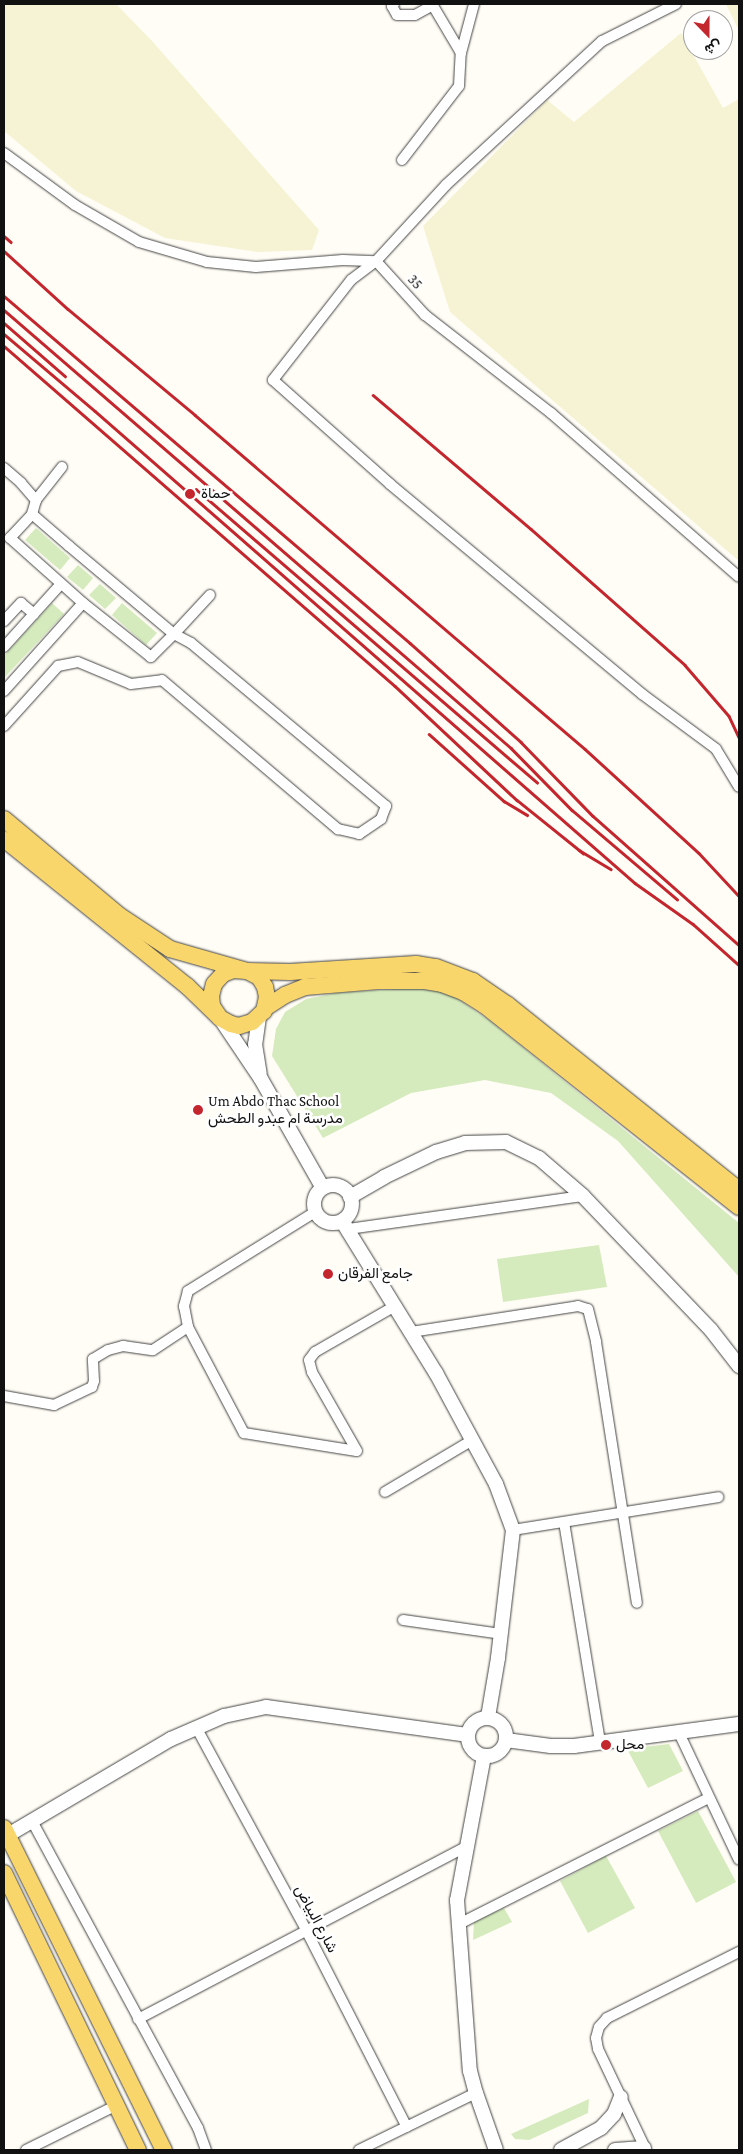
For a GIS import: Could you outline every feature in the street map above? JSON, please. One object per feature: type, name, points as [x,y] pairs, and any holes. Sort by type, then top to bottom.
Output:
[{"type":"main road","points":[[4,819],[120,916],[170,949],[248,971],[259,977],[265,987],[267,997],[262,1012]]},
{"type":"main road","points":[[4,839],[186,986],[220,1018],[231,1024],[240,1026],[252,1022],[285,995],[304,987],[379,981],[425,981],[442,984],[463,992],[484,1005],[739,1206]]},
{"type":"main road","points":[[220,1018],[212,1006],[211,996],[214,984],[223,974],[233,970],[290,972],[416,964],[455,973],[473,981],[508,1005],[739,1190]]},
{"type":"main road","points":[[6,1831],[164,2150]]},
{"type":"main road","points":[[6,1882],[138,2150]]},
{"type":"street","points":[[394,4],[392,6],[397,15],[415,15],[433,5],[461,53]]},
{"type":"street","points":[[402,160],[459,86],[461,53],[474,4]]},
{"type":"street","points":[[676,4],[602,41],[446,185],[376,261],[351,280],[273,380],[390,484],[642,694],[716,748],[739,787]]},
{"type":"street","points":[[4,153],[75,206],[139,242],[148,245],[207,262],[256,267],[343,260],[376,261]]},
{"type":"street","name":"35","points":[[376,261],[425,316],[551,413],[739,577]]},
{"type":"street","points":[[62,467],[36,500],[32,514],[10,538],[84,604],[151,657],[210,595]]},
{"type":"street","points":[[4,468],[22,483],[36,500]]},
{"type":"street","points":[[4,726],[58,666],[78,662],[131,684],[162,680],[338,829],[359,834],[381,819],[386,806],[196,648],[174,634],[32,514]]},
{"type":"street","points":[[4,647],[61,584]]},
{"type":"street","points":[[4,621],[21,603],[34,614]]},
{"type":"street","points":[[4,691],[84,604]]},
{"type":"street","points":[[261,1079],[255,1044],[262,1012]]},
{"type":"street","points":[[220,1018],[261,1079],[322,1188]]},
{"type":"street","points":[[350,1197],[384,1177],[436,1152],[465,1143],[506,1142],[539,1158],[583,1196],[711,1330],[739,1366]]},
{"type":"street","points":[[345,1225],[350,1212],[350,1197],[339,1186],[322,1188],[315,1197],[315,1212],[328,1223],[345,1225],[583,1196]]},
{"type":"street","points":[[315,1212],[188,1291],[184,1306],[188,1327],[244,1433],[357,1451],[312,1372],[309,1360],[315,1352],[395,1306]]},
{"type":"street","points":[[345,1225],[436,1373],[471,1441],[496,1484],[513,1530],[501,1634],[488,1717]]},
{"type":"street","points":[[411,1332],[578,1306],[588,1309],[592,1319],[637,1603]]},
{"type":"street","points":[[4,1396],[54,1405],[92,1387],[94,1381],[93,1359],[108,1350],[123,1346],[153,1350],[188,1327]]},
{"type":"street","points":[[384,1492],[471,1441]]},
{"type":"street","points":[[513,1530],[718,1497]]},
{"type":"street","points":[[564,1522],[600,1743]]},
{"type":"street","points":[[403,1620],[501,1634]]},
{"type":"street","points":[[6,1831],[32,1821],[196,1727],[224,1716],[266,1707],[467,1735]]},
{"type":"street","points":[[488,1717],[502,1724],[506,1740],[500,1752],[484,1756],[470,1748],[467,1735],[473,1723],[478,1719],[488,1717]]},
{"type":"street","points":[[506,1740],[551,1746],[600,1743],[739,1724]]},
{"type":"street","name":"شارع البياض","points":[[196,1727],[306,1930],[407,2127]]},
{"type":"street","points":[[679,1733],[708,1798],[739,1860]]},
{"type":"street","points":[[484,1756],[465,1847],[457,1900],[470,2071],[496,2150]]},
{"type":"street","points":[[459,1924],[708,1798]]},
{"type":"street","points":[[32,1821],[198,2128],[206,2150]]},
{"type":"street","points":[[138,2019],[465,1847]]},
{"type":"street","points":[[615,2150],[645,2149],[596,2043],[597,2032],[602,2022],[739,1952]]},
{"type":"street","points":[[359,2150],[476,2093]]},
{"type":"street","points":[[561,2150],[601,2128],[614,2114],[621,2097]]},
{"type":"street","points":[[26,2150],[115,2106]]},
{"type":"shaded area","points":[[4,4],[116,4],[152,41],[319,230],[312,250],[257,252],[165,238],[76,191],[4,131]]},
{"type":"shaded area","points":[[726,4],[739,4],[739,31],[733,19],[733,10],[729,10]]},
{"type":"shaded area","points":[[681,33],[683,37],[683,60],[696,60],[723,108],[739,99],[739,561],[450,312],[423,226],[547,100],[574,122]]},
{"type":"green space","points":[[36,528],[70,558],[60,570],[25,540]]},
{"type":"green space","points":[[78,565],[93,578],[83,590],[67,577]]},
{"type":"green space","points":[[100,584],[116,598],[105,609],[89,595]]},
{"type":"green space","points":[[52,603],[64,614],[4,678],[4,656]]},
{"type":"green space","points":[[122,603],[157,633],[146,645],[112,615]]},
{"type":"green space","points":[[413,988],[449,993],[490,1021],[739,1223],[739,1277],[618,1141],[551,1093],[485,1080],[411,1093],[323,1138],[272,1056],[276,1029],[285,1012],[306,999],[336,993]]},
{"type":"green space","points":[[599,1245],[607,1287],[503,1302],[497,1259]]},
{"type":"green space","points":[[669,1744],[683,1771],[648,1788],[627,1749]]},
{"type":"green space","points":[[698,1811],[736,1882],[696,1903],[658,1831]]},
{"type":"green space","points":[[606,1856],[635,1908],[588,1933],[560,1881]]},
{"type":"green space","points":[[504,1908],[512,1922],[473,1940],[474,1922]]},
{"type":"green space","points":[[589,2099],[588,2113],[529,2140],[515,2139],[511,2134]]},
{"type":"railway","points":[[4,236],[11,242]]},
{"type":"railway","points":[[4,251],[68,309],[195,415],[585,749],[699,853],[739,896]]},
{"type":"railway","points":[[4,296],[410,643],[521,742],[593,816],[739,945]]},
{"type":"railway","points":[[4,310],[511,748],[572,810],[677,899]]},
{"type":"railway","points":[[4,323],[65,376]]},
{"type":"railway","points":[[4,334],[95,411],[635,883],[693,924],[739,965]]},
{"type":"railway","points":[[4,346],[395,686],[517,800],[583,853]]},
{"type":"railway","points":[[373,395],[531,529],[685,665],[729,716],[739,737]]},
{"type":"railway","points":[[196,489],[537,782]]},
{"type":"railway","points":[[429,734],[504,801],[527,815]]},
{"type":"railway","points":[[579,850],[611,869]]},
{"type":"place","name":"حماة","points":[[190,494]]},
{"type":"place","name":"Um Abdo Thac School مدرسة ام عبدو الطحش","points":[[198,1110]]},
{"type":"place","name":"جامع الفرقان","points":[[328,1274]]},
{"type":"place","name":"محل","points":[[606,1745]]}]
